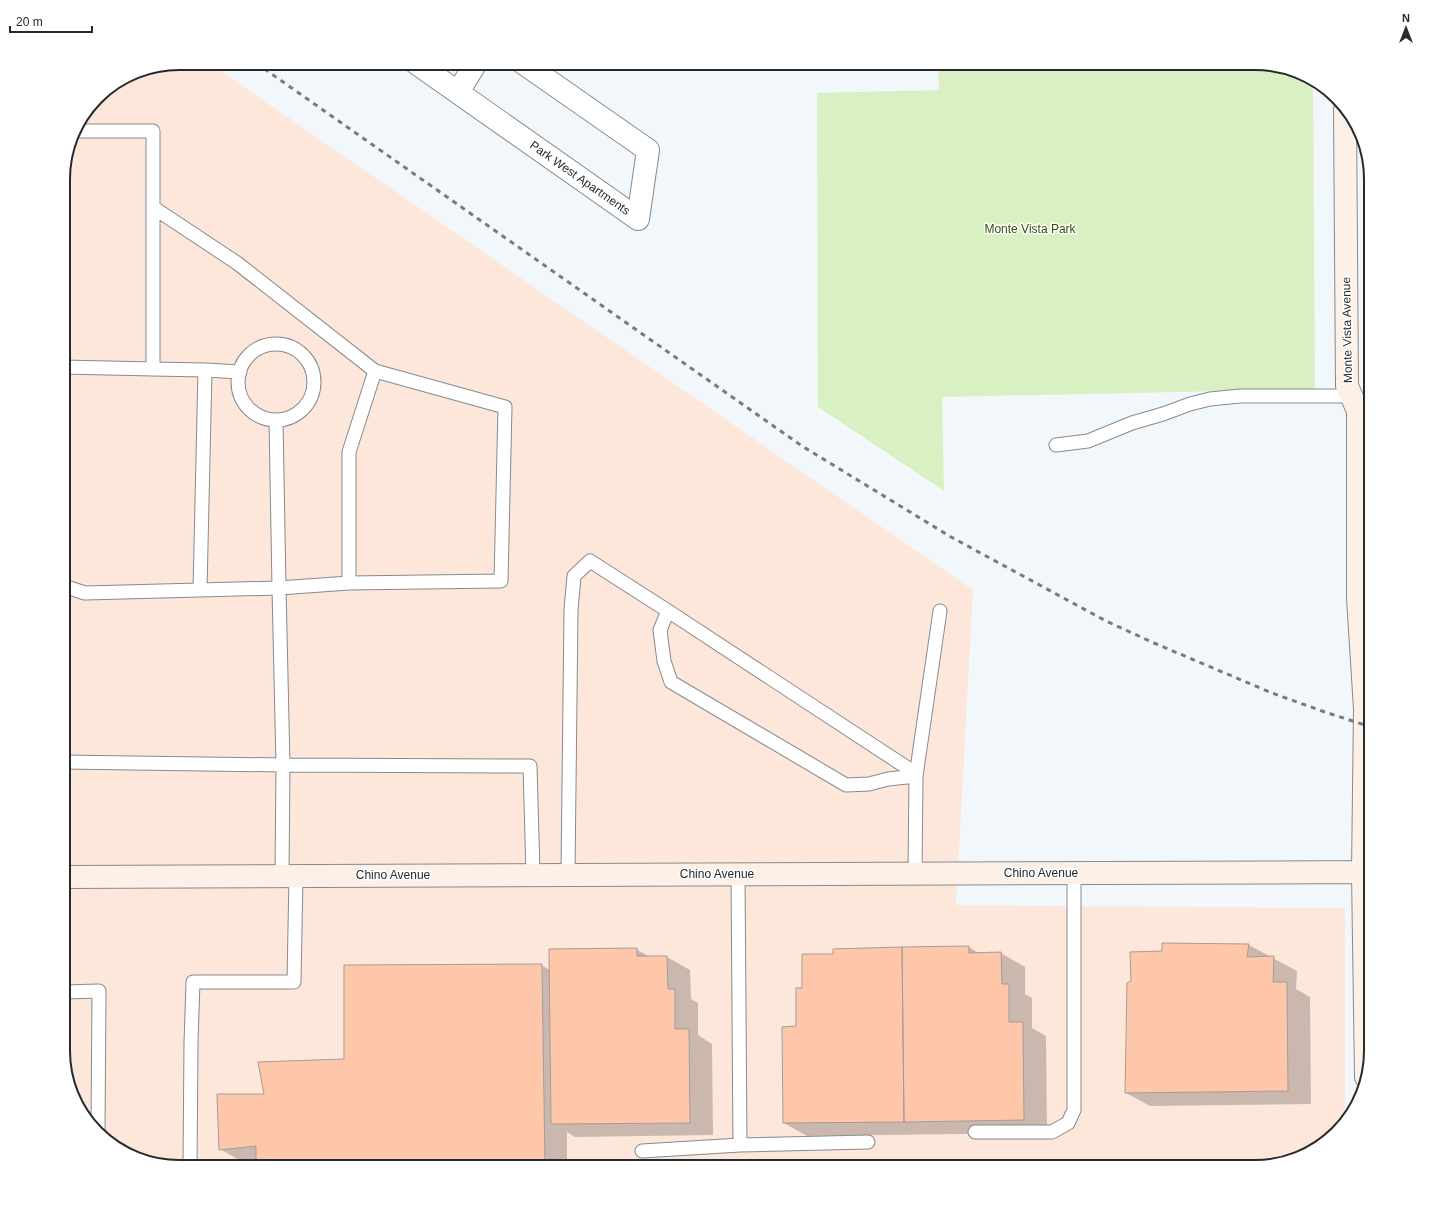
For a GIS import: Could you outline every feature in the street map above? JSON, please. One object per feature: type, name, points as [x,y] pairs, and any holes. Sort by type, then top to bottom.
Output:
[{"type":"main road","name":"Monte Vista Avenue","points":[[1345,119],[1347,386],[1360,406],[1358,598],[1364,665]]},
{"type":"main road","name":"Chino Avenue","points":[[70,877],[1364,872]]},
{"type":"street","name":"Park West Apartments","points":[[426,70],[638,219],[648,150],[533,70]]},
{"type":"street","points":[[458,92],[472,70]]},
{"type":"lane","points":[[81,131],[152,131],[154,208],[153,369]]},
{"type":"lane","points":[[70,588],[85,592],[279,588],[349,583],[501,581],[505,407],[375,371],[237,263],[154,208]]},
{"type":"lane","points":[[275,344],[287,345],[298,350],[306,358],[312,369],[314,381],[313,393],[308,403],[299,412],[289,417],[276,420],[266,418],[255,413],[246,405],[241,395],[239,384],[240,372],[245,361],[253,352],[263,346],[275,344]]},
{"type":"lane","points":[[70,366],[240,372]]},
{"type":"lane","points":[[200,590],[205,370]]},
{"type":"lane","points":[[349,583],[348,452],[375,371]]},
{"type":"lane","points":[[1056,445],[1088,441],[1132,423],[1210,399],[1240,396],[1360,406]]},
{"type":"lane","points":[[190,1160],[193,982],[294,982],[283,765],[276,420]]},
{"type":"lane","points":[[568,874],[571,610],[574,576],[590,561],[908,769],[916,776]]},
{"type":"lane","points":[[668,611],[660,630],[664,661],[671,682],[846,785],[870,784],[888,779],[916,776]]},
{"type":"lane","points":[[915,874],[916,776],[940,611]]},
{"type":"lane","points":[[70,762],[530,766],[533,874]]},
{"type":"lane","points":[[738,874],[740,1145]]},
{"type":"lane","points":[[975,1132],[1052,1132],[1068,1123],[1074,1110],[1074,874]]},
{"type":"lane","points":[[70,992],[99,991],[98,1123]]},
{"type":"lane","points":[[642,1151],[740,1145],[868,1142]]},
{"type":"shaded area","points":[[219,70],[973,590],[956,905],[1345,908],[1345,1113],[1332,1128],[1310,1145],[1290,1154],[1269,1159],[172,1160],[144,1154],[118,1142],[102,1128],[88,1112],[76,1086],[70,1058],[70,172],[76,144],[88,118],[107,97],[131,81],[144,76],[165,71]]},
{"type":"green space","name":"Monte Vista Park","points":[[938,70],[1262,70],[1297,78],[1313,86],[1315,389],[942,397],[944,491],[818,407],[817,93],[939,90]]},
{"type":"building","points":[[1162,943],[1249,944],[1247,957],[1274,956],[1273,982],[1287,982],[1288,1091],[1125,1093],[1127,983],[1131,981],[1130,952],[1162,951]]},
{"type":"building","points":[[969,946],[969,953],[1001,952],[1002,984],[1009,984],[1009,1022],[1023,1022],[1024,1120],[904,1122],[902,947]]},
{"type":"building","points":[[902,947],[904,1122],[783,1123],[782,1027],[796,1026],[796,988],[802,988],[802,954],[833,954],[833,949]]},
{"type":"building","points":[[637,948],[637,956],[667,956],[668,989],[675,989],[675,1029],[689,1029],[690,1123],[551,1124],[549,949]]},
{"type":"building","points":[[542,964],[545,1160],[256,1160],[256,1146],[219,1150],[217,1094],[264,1094],[258,1062],[344,1059],[344,965]]},
{"type":"railway","points":[[266,70],[802,446],[951,537],[1106,621],[1154,643],[1272,693],[1364,725]]}]
